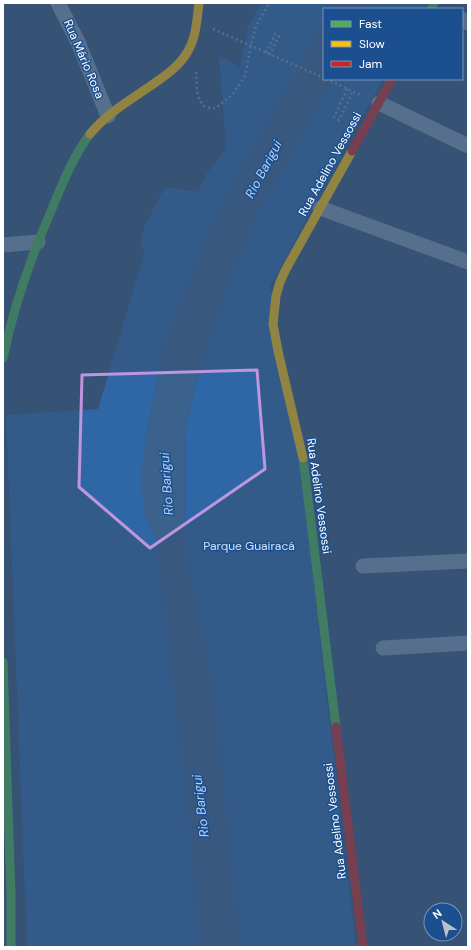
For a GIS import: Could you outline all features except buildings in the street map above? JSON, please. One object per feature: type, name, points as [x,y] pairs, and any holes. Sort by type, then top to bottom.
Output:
[{"type":"street","name":"Rua Mário Rosa","points":[[58,3],[78,42],[108,116]]},
{"type":"street","points":[[3,358],[6,339],[15,309],[38,242],[81,147],[97,125],[186,57],[194,40],[199,3]]},
{"type":"street","name":"Rua Adelino Vessossi","points":[[363,947],[303,455],[274,337],[273,324],[274,309],[280,282],[391,80]]},
{"type":"street","points":[[378,103],[468,146]]},
{"type":"street","points":[[320,208],[468,262]]},
{"type":"street","points":[[3,245],[38,242]]},
{"type":"street","points":[[363,566],[468,560]]},
{"type":"street","points":[[383,648],[468,643]]},
{"type":"street","points":[[3,662],[11,947]]},
{"type":"path","points":[[196,72],[200,102],[206,107],[216,108],[232,95],[245,76],[256,26],[269,3]]},
{"type":"path","points":[[197,22],[323,77]]},
{"type":"path","points":[[266,53],[275,34],[279,36],[270,55]]},
{"type":"path","points":[[330,80],[353,91],[339,120],[334,117],[347,89]]},
{"type":"highlighted area","points":[[257,370],[265,469],[150,548],[79,487],[82,375]]},
{"type":"green space","points":[[261,3],[335,3],[332,8],[323,8],[323,24],[236,179],[205,240],[162,353],[146,437],[144,512],[156,538],[187,799],[201,947],[27,947],[6,415],[98,409],[144,254],[140,240],[146,223],[165,187],[198,192],[207,173],[226,149],[219,56],[240,67],[248,27]]},
{"type":"green space","points":[[377,3],[427,3],[424,8],[374,8]]},
{"type":"green space","name":"Parque Guairacá","points":[[332,80],[382,80],[270,287],[298,450],[356,947],[240,947],[213,685],[185,550],[186,424],[203,358],[226,288],[255,217]]},
{"type":"water","points":[[335,3],[377,3],[374,8],[332,8]]},
{"type":"water","name":"Rio Barigui","points":[[323,24],[323,80],[332,80],[255,217],[226,288],[203,358],[186,424],[185,550],[213,685],[240,947],[201,947],[187,799],[156,538],[144,513],[141,472],[162,353],[205,240],[236,179]]},
{"type":"traffic: fast","points":[[432,8],[434,3]]},
{"type":"traffic: fast","points":[[3,358],[18,299],[38,242],[70,168],[79,150],[90,134]]},
{"type":"traffic: fast","points":[[303,458],[336,727]]},
{"type":"traffic: fast","points":[[3,662],[11,895],[11,947]]},
{"type":"traffic: slow","points":[[90,134],[101,122],[162,78],[182,60],[191,45],[196,30],[199,3]]},
{"type":"traffic: slow","points":[[303,458],[273,324],[276,296],[286,269],[352,151]]},
{"type":"traffic: jam","points":[[352,151],[391,80]]},
{"type":"traffic: jam","points":[[336,727],[363,947]]}]
